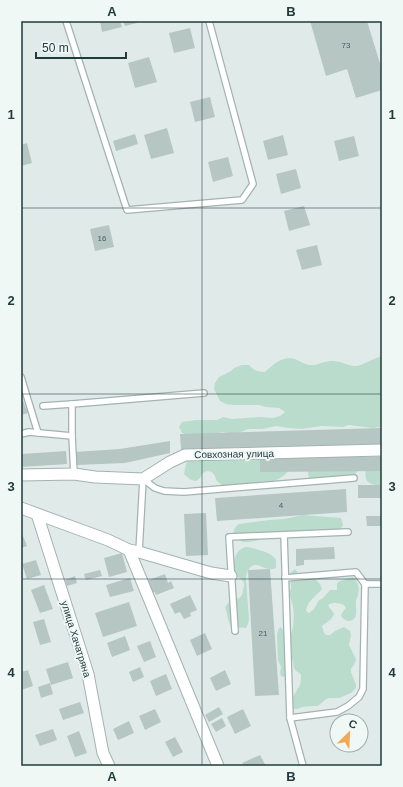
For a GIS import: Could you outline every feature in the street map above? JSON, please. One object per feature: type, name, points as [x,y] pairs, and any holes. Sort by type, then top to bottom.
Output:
[{"type":"street","name":"Совхозная улица","points":[[143,479],[170,462],[185,455],[382,450]]},
{"type":"street","points":[[21,475],[74,474],[96,477],[143,479]]},
{"type":"street","points":[[21,508],[134,551],[211,574],[231,576]]},
{"type":"street","name":"улица Хачатряна","points":[[37,514],[88,674],[103,753],[110,766]]},
{"type":"street","points":[[134,551],[218,766]]},
{"type":"lane","points":[[66,21],[127,210],[242,200],[253,184],[209,21]]},
{"type":"lane","points":[[21,377],[38,433]]},
{"type":"lane","points":[[43,406],[204,393]]},
{"type":"lane","points":[[72,404],[74,474]]},
{"type":"lane","points":[[21,434],[29,432],[72,436]]},
{"type":"lane","points":[[134,551],[143,479],[155,488],[164,491],[184,492],[354,478]]},
{"type":"lane","points":[[235,631],[229,538],[348,532]]},
{"type":"lane","points":[[284,535],[290,718],[303,766]]},
{"type":"lane","points":[[285,578],[356,572],[365,584],[363,689],[358,697],[348,706],[337,712],[290,718]]},
{"type":"lane","points":[[365,584],[382,584]]},
{"type":"green space","points":[[382,356],[382,427],[372,428],[349,425],[343,427],[322,426],[302,429],[276,426],[263,429],[249,429],[235,434],[222,432],[215,434],[188,435],[182,433],[179,427],[182,422],[196,420],[217,420],[223,417],[232,419],[260,417],[273,418],[280,416],[285,412],[279,408],[259,405],[233,405],[220,401],[214,389],[215,383],[219,377],[242,365],[249,365],[256,371],[265,372],[278,361],[290,358],[310,365],[334,361],[356,366]]},
{"type":"green space","points":[[232,450],[293,468],[276,480],[259,482],[257,486],[233,485],[224,487],[216,480],[212,472],[207,471],[203,473],[196,481],[191,480],[184,474],[188,460]]},
{"type":"green space","points":[[300,452],[329,459],[343,457],[346,454],[359,453],[360,465],[354,475],[315,483],[309,478]]},
{"type":"green space","points":[[382,456],[382,485],[375,485],[367,481],[366,468],[369,457]]},
{"type":"green space","points":[[303,515],[341,518],[343,525],[336,534],[330,536],[279,535],[247,542],[237,539],[234,534],[235,528],[239,524],[284,519]]},
{"type":"green space","points":[[243,548],[254,548],[273,556],[276,560],[276,568],[269,569],[254,565],[250,568],[246,579],[249,619],[248,624],[246,628],[232,627],[225,607],[229,602],[240,598],[242,595],[244,582],[232,573],[237,553]]},
{"type":"green space","points":[[295,569],[301,577],[308,577],[317,581],[322,589],[308,604],[306,611],[309,613],[314,609],[319,600],[322,599],[330,590],[337,590],[337,583],[340,581],[353,577],[359,590],[356,600],[355,618],[349,621],[345,620],[341,616],[346,608],[344,605],[332,603],[328,605],[334,614],[329,621],[322,626],[326,635],[330,635],[344,627],[350,631],[351,635],[349,645],[356,659],[351,672],[356,688],[351,693],[339,698],[326,699],[318,706],[296,709],[293,708],[291,702],[300,685],[301,675],[295,670],[292,659],[285,677],[281,676],[281,667],[278,660],[277,634],[279,628],[281,627],[284,637],[287,639],[293,628],[294,614],[290,596],[290,576],[291,572]]},
{"type":"building","points":[[100,21],[120,21],[122,27],[102,32]]},
{"type":"building","points":[[123,21],[137,21],[137,23],[125,26]]},
{"type":"building","points":[[310,21],[367,21],[382,70],[382,90],[356,98],[347,69],[326,76]]},
{"type":"building","points":[[190,28],[195,48],[174,53],[169,33]]},
{"type":"building","points":[[149,57],[157,82],[135,88],[128,63]]},
{"type":"building","points":[[210,97],[215,117],[195,122],[190,102]]},
{"type":"building","points":[[167,128],[174,153],[151,159],[144,135]]},
{"type":"building","points":[[135,134],[138,144],[116,151],[113,141]]},
{"type":"building","points":[[283,135],[288,155],[268,160],[263,141]]},
{"type":"building","points":[[354,136],[359,156],[339,161],[334,141]]},
{"type":"building","points":[[27,143],[32,163],[21,166],[21,145]]},
{"type":"building","points":[[228,157],[233,176],[213,182],[208,162]]},
{"type":"building","points":[[296,169],[301,188],[281,194],[276,174]]},
{"type":"building","points":[[304,206],[310,225],[289,231],[284,211]]},
{"type":"building","points":[[109,225],[114,247],[95,251],[90,229]]},
{"type":"building","points":[[317,245],[322,265],[302,270],[296,250]]},
{"type":"building","points":[[21,396],[28,413],[21,415]]},
{"type":"building","points":[[382,428],[382,444],[181,449],[180,434]]},
{"type":"building","points":[[170,441],[170,453],[125,463],[77,465],[74,452],[120,449]]},
{"type":"building","points":[[66,451],[67,464],[21,467],[21,454]]},
{"type":"building","points":[[260,457],[382,457],[382,471],[260,472]]},
{"type":"building","points":[[358,485],[382,485],[382,498],[358,498]]},
{"type":"building","points":[[346,489],[347,512],[217,521],[215,498]]},
{"type":"building","points":[[206,513],[208,555],[186,556],[184,514]]},
{"type":"building","points":[[366,516],[382,516],[382,526],[367,526]]},
{"type":"building","points":[[21,531],[27,546],[21,548]]},
{"type":"building","points":[[334,547],[335,559],[304,560],[304,565],[296,566],[296,549]]},
{"type":"building","points":[[122,553],[127,572],[109,577],[104,558]]},
{"type":"building","points":[[36,560],[41,575],[27,579],[22,564]]},
{"type":"building","points":[[270,569],[279,695],[255,696],[248,570]]},
{"type":"building","points":[[100,570],[102,576],[86,580],[84,574]]},
{"type":"building","points":[[165,574],[168,583],[171,581],[174,588],[156,595],[155,592],[151,594],[146,581]]},
{"type":"building","points":[[75,576],[77,583],[67,586],[65,580]]},
{"type":"building","points":[[130,578],[134,591],[110,597],[106,585]]},
{"type":"building","points":[[44,585],[53,609],[40,613],[31,590]]},
{"type":"building","points":[[190,595],[197,610],[190,613],[191,616],[184,619],[180,612],[175,614],[170,604]]},
{"type":"building","points":[[129,602],[137,626],[103,637],[95,613]]},
{"type":"building","points":[[44,619],[51,642],[40,645],[33,622]]},
{"type":"building","points":[[205,633],[212,649],[197,656],[190,640]]},
{"type":"building","points":[[125,636],[130,650],[112,657],[107,643]]},
{"type":"building","points":[[150,641],[156,657],[144,662],[137,646]]},
{"type":"building","points":[[68,662],[73,678],[51,685],[46,669]]},
{"type":"building","points":[[140,667],[144,677],[133,682],[129,672]]},
{"type":"building","points":[[28,670],[33,686],[21,690],[21,672]]},
{"type":"building","points":[[225,670],[231,684],[216,691],[210,678]]},
{"type":"building","points":[[166,674],[172,689],[156,696],[150,681]]},
{"type":"building","points":[[50,683],[53,694],[41,698],[38,687]]},
{"type":"building","points":[[80,702],[84,713],[63,720],[59,709]]},
{"type":"building","points":[[219,707],[223,714],[209,722],[205,715]]},
{"type":"building","points":[[155,709],[161,722],[145,730],[139,716]]},
{"type":"building","points":[[243,709],[251,726],[235,734],[227,717]]},
{"type":"building","points":[[222,718],[226,726],[216,732],[211,724]]},
{"type":"building","points":[[129,721],[134,733],[118,740],[113,729]]},
{"type":"building","points":[[53,729],[57,740],[40,746],[35,735]]},
{"type":"building","points":[[79,731],[87,753],[75,757],[67,736]]},
{"type":"building","points":[[175,737],[183,752],[173,757],[165,742]]},
{"type":"building","points":[[260,755],[266,766],[244,766],[242,763]]}]
